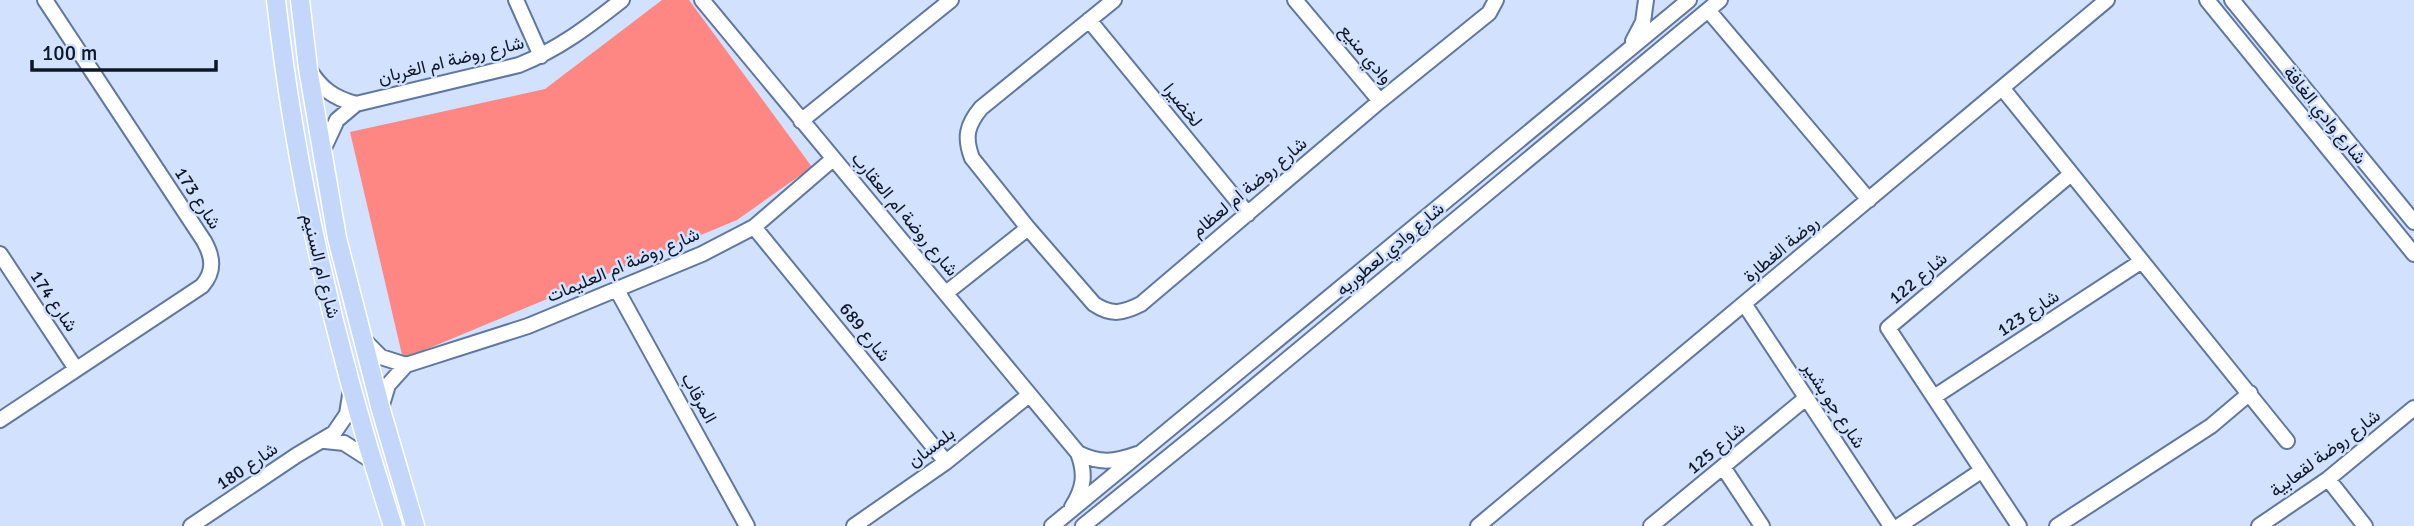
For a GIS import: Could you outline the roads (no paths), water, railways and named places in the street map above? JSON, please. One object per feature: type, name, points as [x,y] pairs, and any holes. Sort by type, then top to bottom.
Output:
[{"type":"main road","name":"شارع ام السنيم","points":[[300,0],[308,68],[337,238],[381,410],[415,526]]},
{"type":"main road","name":"شارع ام السنيم","points":[[275,5],[304,194],[352,389],[393,526]]},
{"type":"street","points":[[516,0],[541,57]]},
{"type":"street","name":"شارع روضة ام الغربان","points":[[356,104],[497,72],[541,57],[578,35],[622,0]]},
{"type":"street","name":"شارع روضة ام العقارب","points":[[702,0],[1078,453]]},
{"type":"street","points":[[802,121],[951,0]]},
{"type":"street","name":"شارع روضة ام لعظام","points":[[1114,0],[981,108],[971,120],[967,144],[972,158],[1094,304],[1115,314],[1140,304],[1380,101],[1489,13],[1496,0]]},
{"type":"street","name":"وادي منيع","points":[[1295,0],[1380,101]]},
{"type":"street","points":[[1628,50],[1643,22],[1646,0]]},
{"type":"street","name":"شارع وادي لعطوريه","points":[[1052,526],[1689,0]]},
{"type":"street","name":"شارع وادي لعطوريه","points":[[1083,526],[1226,411],[1720,0]]},
{"type":"street","name":"روضة الغطارة","points":[[1478,526],[2106,0]]},
{"type":"street","name":"شارع وادي الغافة","points":[[2207,0],[2414,254]]},
{"type":"street","name":"شارع وادي الغافة","points":[[2232,0],[2414,222]]},
{"type":"street","name":"شارع 173","points":[[0,420],[202,286],[211,272],[212,264],[204,241],[47,1]]},
{"type":"street","points":[[1708,10],[1869,200]]},
{"type":"street","name":"لخضيرا","points":[[1089,20],[1248,214]]},
{"type":"street","points":[[308,68],[327,92],[340,100],[356,104]]},
{"type":"street","points":[[2003,89],[2287,441]]},
{"type":"street","points":[[323,150],[337,120],[356,104]]},
{"type":"street","name":"شارع روضة ام العليمات","points":[[406,365],[528,326],[702,254],[754,227],[833,159]]},
{"type":"street","name":"شارع 122","points":[[2019,526],[1888,328],[2071,174]]},
{"type":"street","name":"شارع 689","points":[[754,227],[946,462]]},
{"type":"street","points":[[946,293],[1028,228]]},
{"type":"street","name":"شارع 174","points":[[0,254],[76,369]]},
{"type":"street","name":"شارع 123","points":[[1934,397],[2142,261]]},
{"type":"street","name":"المرقاب","points":[[617,289],[747,526]]},
{"type":"street","name":"شارع جو بشير","points":[[1745,304],[1891,526]]},
{"type":"street","points":[[362,338],[381,357],[406,365]]},
{"type":"street","points":[[381,410],[388,385],[406,365]]},
{"type":"street","name":"شارع 180","points":[[191,526],[297,455],[325,440],[342,425],[352,389]]},
{"type":"street","points":[[2057,526],[2211,426],[2250,393]]},
{"type":"street","name":"بلمسان","points":[[854,526],[946,462],[1029,395]]},
{"type":"street","name":"شارع 125","points":[[1651,526],[1806,398]]},
{"type":"street","name":"شارع روضة لقعابية","points":[[2259,526],[2328,480],[2414,408]]},
{"type":"street","points":[[325,440],[344,443],[372,461]]},
{"type":"street","points":[[1078,453],[1092,460],[1112,462],[1147,450]]},
{"type":"street","points":[[1066,516],[1079,496],[1082,485],[1083,466],[1078,453]]},
{"type":"street","points":[[1723,467],[1762,526]]},
{"type":"street","points":[[1899,526],[1981,471]]},
{"type":"street","points":[[2328,480],[2365,526]]}]
